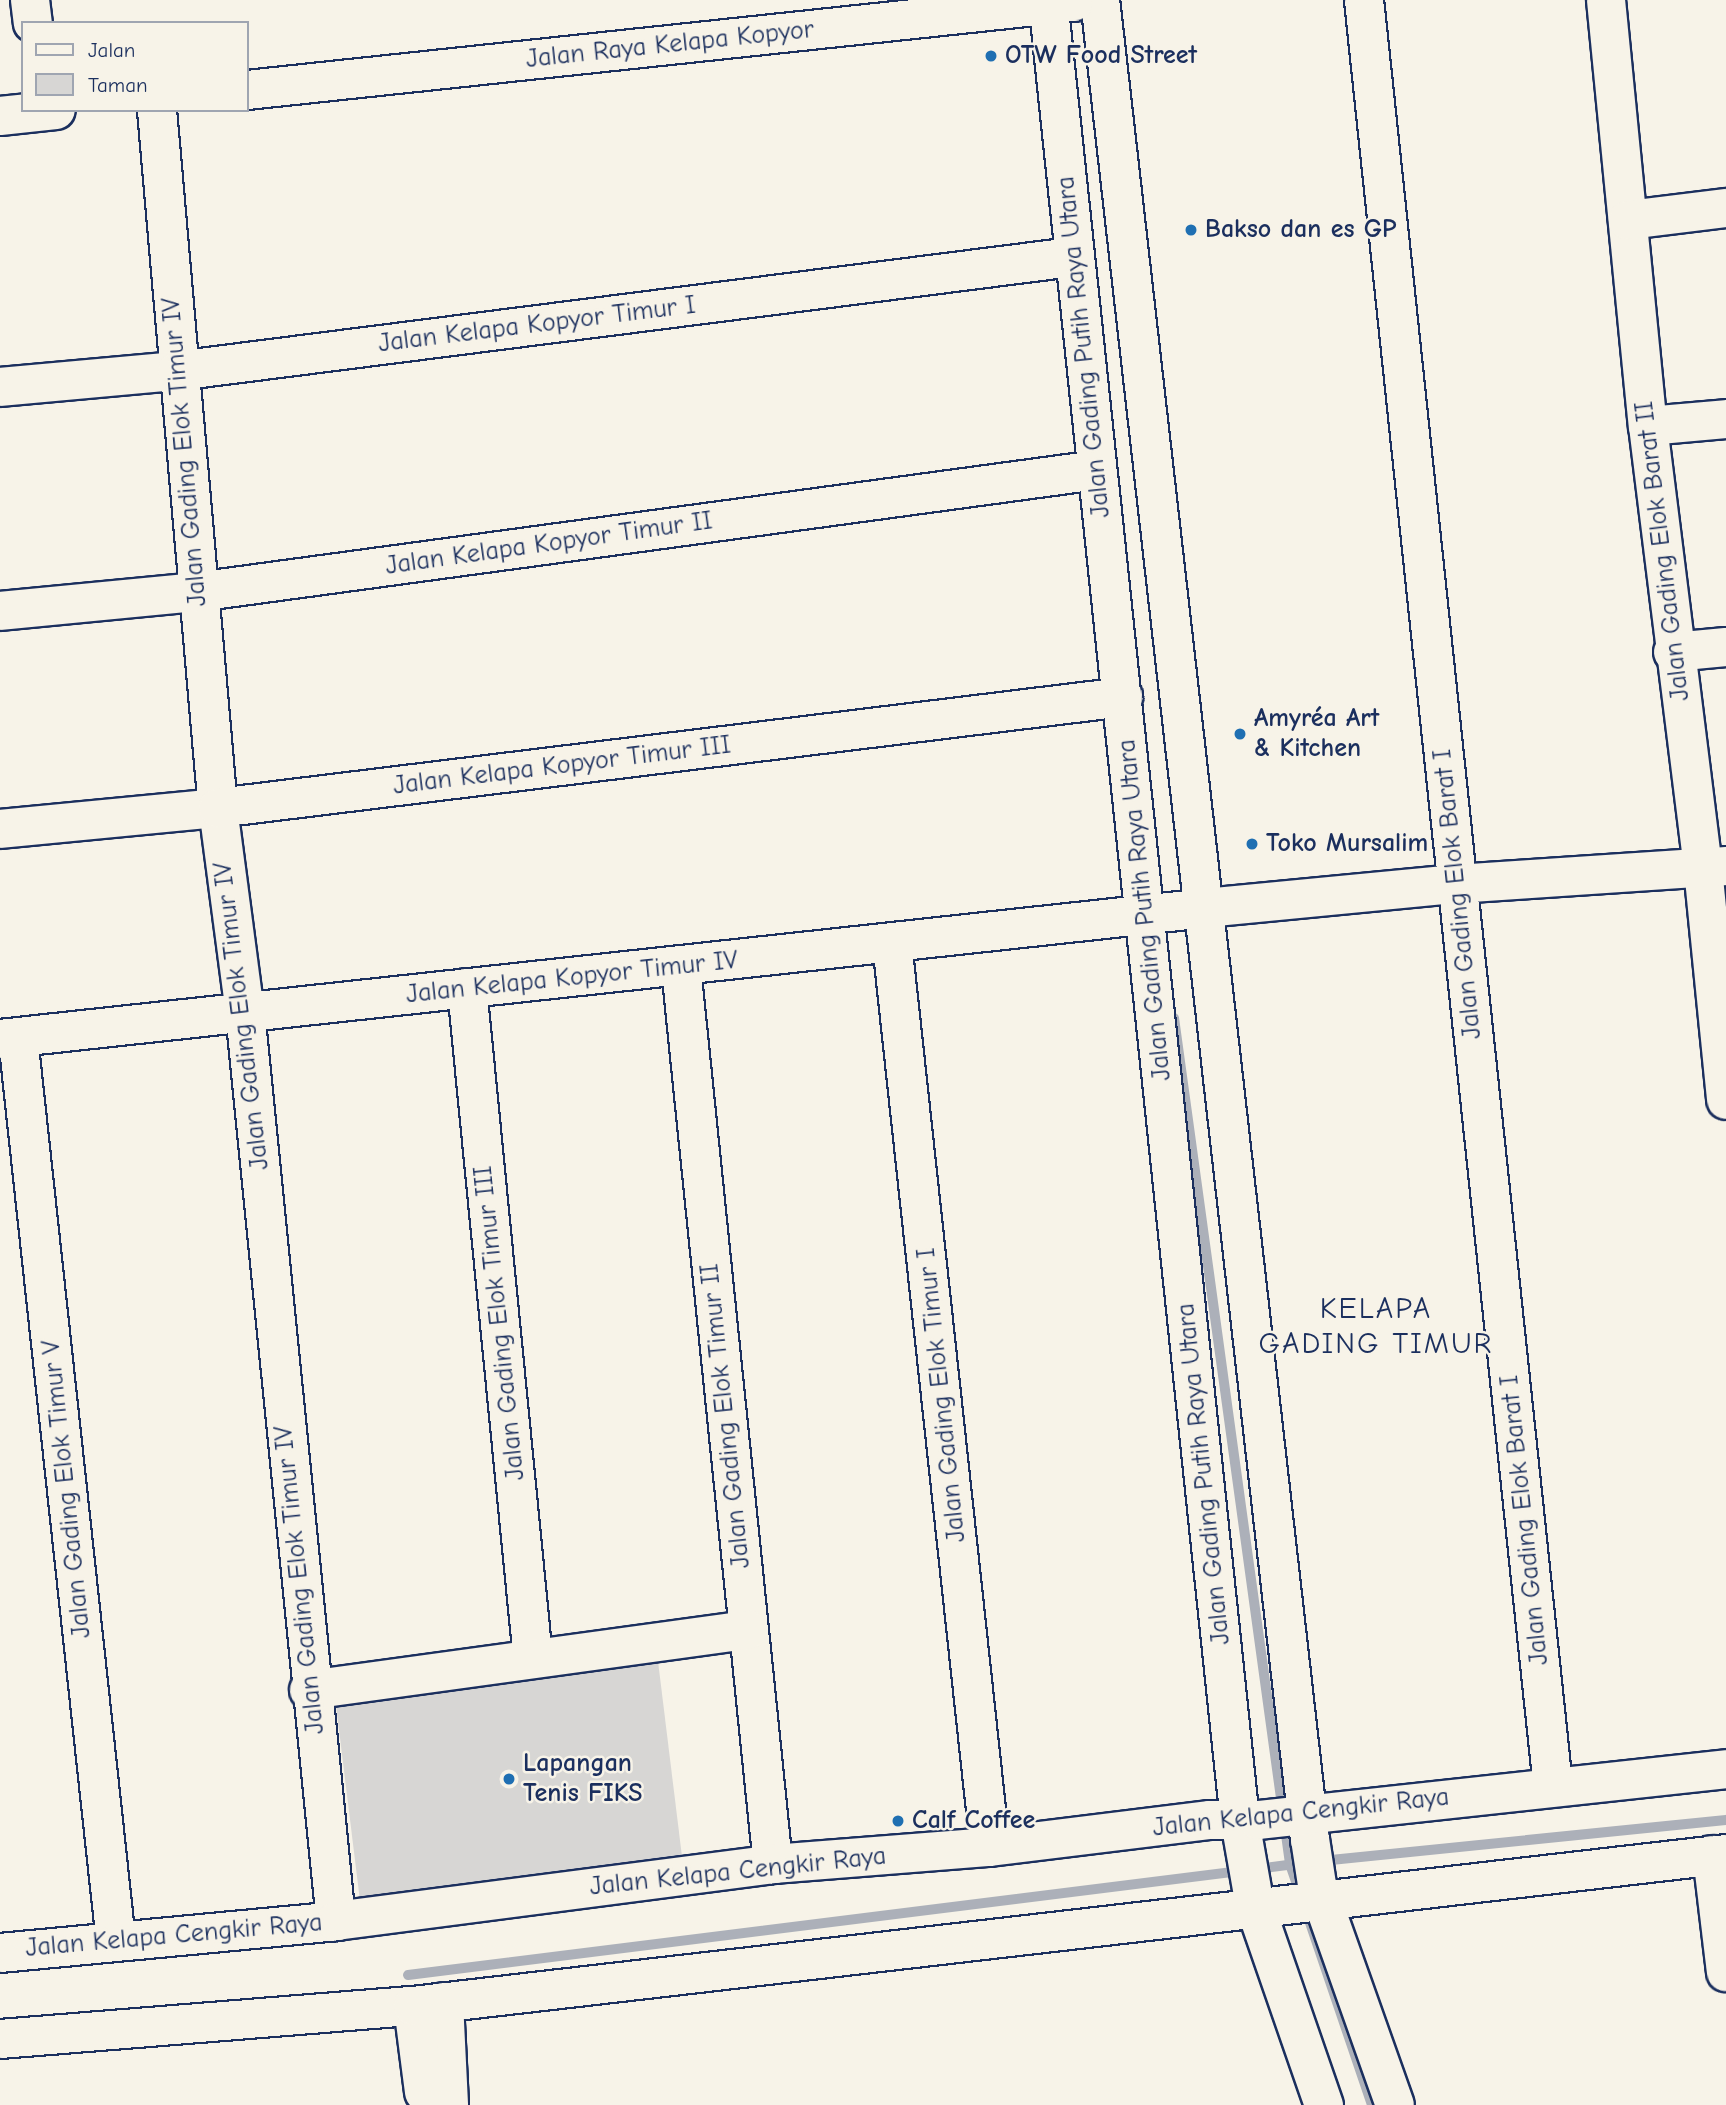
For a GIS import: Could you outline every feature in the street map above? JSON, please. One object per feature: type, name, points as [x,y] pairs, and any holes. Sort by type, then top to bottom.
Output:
[{"type":"street","name":"Jalan Gading Putih Raya Utara","points":[[1100,0],[1200,909],[1306,1822],[1319,1895],[1395,2105]]},
{"type":"street","name":"Jalan Gading Elok Barat I","points":[[1364,0],[1553,1787]]},
{"type":"street","name":"Jalan Gading Elok Barat II","points":[[1605,0],[1673,652],[1715,867],[1726,1100]]},
{"type":"street","name":"Jalan Gading Putih Raya Utara","points":[[1062,2],[1072,257],[1149,917],[1248,1829],[1258,1903],[1324,2105]]},
{"type":"street","name":"Jalan Raya Kelapa Kopyor","points":[[248,90],[1062,2]]},
{"type":"street","points":[[0,116],[38,112]]},
{"type":"street","name":"Jalan Gading Elok Timur IV","points":[[158,112],[177,370],[218,807],[245,1012],[310,1690],[335,1921]]},
{"type":"street","points":[[1628,220],[1726,208]]},
{"type":"street","name":"Jalan Kelapa Kopyor Timur I","points":[[0,387],[177,370],[1072,257]]},
{"type":"street","points":[[1648,426],[1726,419]]},
{"type":"street","name":"Jalan Kelapa Kopyor Timur II","points":[[0,611],[197,592],[1097,470]]},
{"type":"street","points":[[1673,652],[1726,647]]},
{"type":"street","name":"Jalan Kelapa Kopyor Timur III","points":[[0,829],[218,807],[1123,697]]},
{"type":"street","name":"Jalan Kelapa Kopyor Timur IV","points":[[9,1039],[1149,917],[1200,909],[1457,884],[1715,867]]},
{"type":"street","name":"Jalan Gading Elok Timur I","points":[[892,943],[990,1847]]},
{"type":"street","name":"Jalan Gading Elok Timur II","points":[[681,968],[773,1864]]},
{"type":"street","name":"Jalan Gading Elok Timur III","points":[[467,988],[533,1659]]},
{"type":"street","name":"Jalan Gading Elok Timur V","points":[[9,1039],[116,1941]]},
{"type":"street","points":[[310,1690],[748,1630]]},
{"type":"street","name":"Jalan Kelapa Cengkir Raya","points":[[0,1953],[335,1921],[773,1864],[990,1847],[1210,1820],[1248,1829],[1553,1787],[1726,1769]]},
{"type":"street","points":[[0,2039],[429,2004],[1319,1895],[1719,1854],[1726,1972]]},
{"type":"street","points":[[425,2105],[429,2004]]},
{"type":"street","points":[[429,2004],[449,2105]]},
{"type":"green space","name":"Lapangan Tenis FIKS","points":[[657,1653],[683,1863],[360,1903],[334,1693]]},
{"type":"waterway","points":[[1174,1018],[1290,1864],[1301,1896]]},
{"type":"waterway","points":[[1321,1861],[1726,1820]]},
{"type":"waterway","points":[[408,1975],[1295,1864]]},
{"type":"waterway","points":[[1306,1911],[1372,2105]]},
{"type":"place","name":"OTW Food Street","points":[[991,56]]},
{"type":"place","name":"Bakso dan es GP","points":[[1191,230]]},
{"type":"place","name":"Amyréa Art & Kitchen","points":[[1240,734]]},
{"type":"place","name":"Toko Mursalim","points":[[1252,844]]},
{"type":"place","name":"Lapangan Tenis FIKS","points":[[509,1779]]},
{"type":"place","name":"Calf Coffee","points":[[898,1821]]},
{"type":"district","name":"KELAPA GADING TIMUR","points":[[1376,1326]]}]
